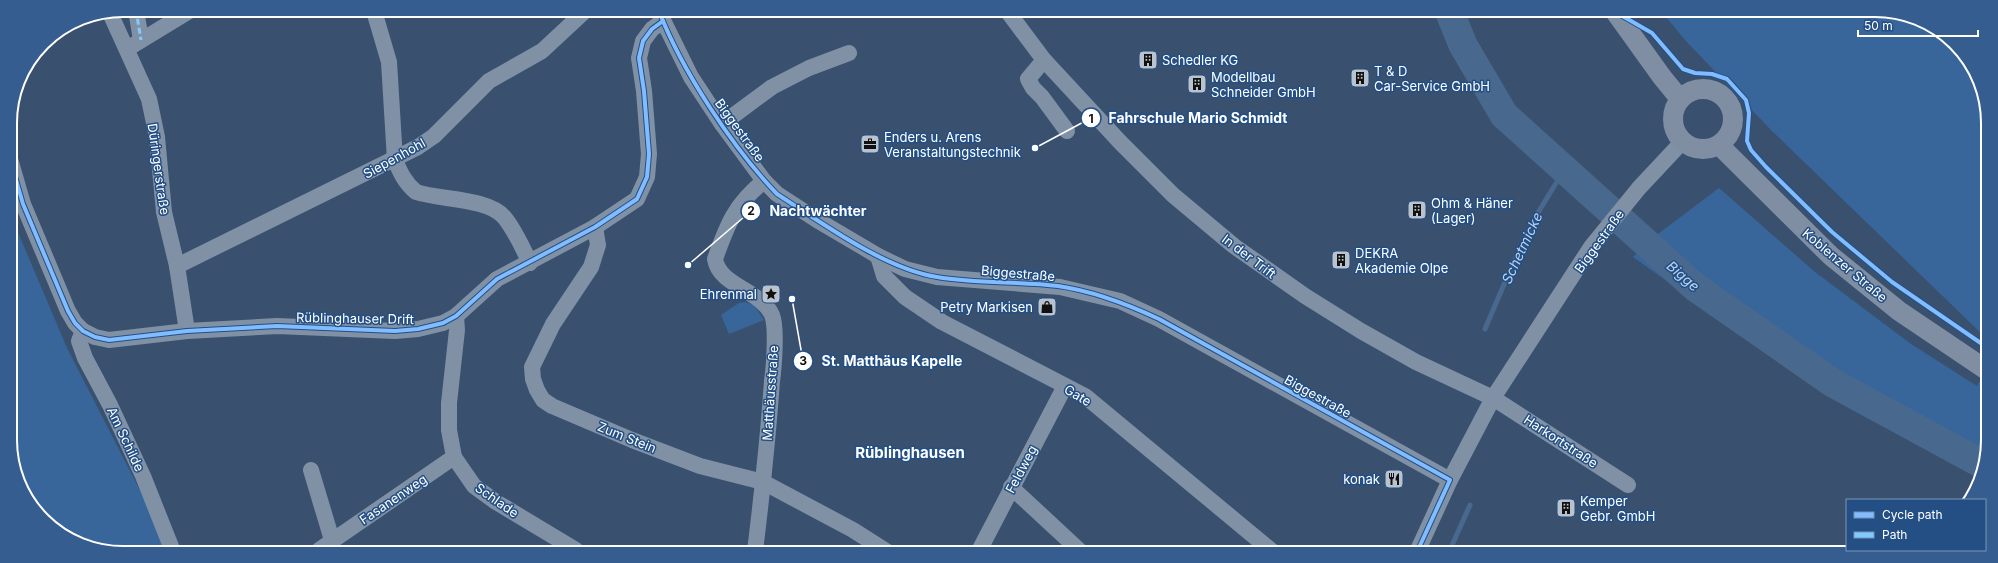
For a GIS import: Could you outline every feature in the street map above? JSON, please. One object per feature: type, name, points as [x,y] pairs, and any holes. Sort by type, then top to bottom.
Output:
[{"type":"main road","points":[[1619,17],[1657,71],[1680,99]]},
{"type":"main road","points":[[1705,89],[1715,92],[1723,97],[1731,110],[1732,126],[1729,133],[1719,145],[1699,149],[1689,146],[1683,141],[1675,131],[1672,121],[1674,111],[1680,99],[1694,90],[1705,89]]},
{"type":"main road","name":"Koblenzer Straße","points":[[1719,145],[1831,256],[1899,311],[1981,366]]},
{"type":"street","points":[[137,17],[141,40]]},
{"type":"street","points":[[127,49],[179,17]]},
{"type":"street","points":[[376,17],[390,62],[395,160],[401,174],[410,187],[416,192],[482,205],[503,216],[518,239],[530,262]]},
{"type":"street","name":"Siepenhohl","points":[[177,266],[274,217],[395,160],[418,147],[434,136],[489,81],[542,51],[579,17]]},
{"type":"street","name":"Rüblinghauser Drift","points":[[17,183],[23,204],[68,311],[75,324],[83,331],[95,337],[110,340],[187,331],[277,326],[411,330],[443,323],[456,316],[498,279],[595,227],[637,199],[647,177],[649,154],[639,58],[643,41],[660,17]]},
{"type":"street","name":"Biggestraße","points":[[661,17],[691,77],[722,124],[764,181],[777,194],[878,256],[905,269],[938,277],[1060,286],[1120,301],[1159,319],[1450,480],[1493,398],[1592,247],[1639,188],[1683,141]]},
{"type":"street","name":"In der Trift","points":[[1012,17],[1044,60],[1120,142],[1173,195],[1234,246],[1305,296],[1368,335],[1416,362],[1493,398]]},
{"type":"street","name":"Düringerstraße","points":[[112,18],[148,99],[157,137],[164,212],[177,266],[187,331]]},
{"type":"street","name":"Biggestraße","points":[[722,124],[772,87],[809,68],[849,53]]},
{"type":"street","points":[[1044,60],[1028,79],[1033,88],[1067,131]]},
{"type":"street","name":"Matthäusstraße","points":[[755,546],[775,351],[772,315],[759,298],[724,276],[716,267],[716,259],[734,212],[750,193],[764,181]]},
{"type":"street","name":"Zum Stein","points":[[595,227],[598,245],[594,260],[553,324],[532,367],[533,379],[543,400],[552,406],[693,463],[763,482],[853,530],[878,546]]},
{"type":"street","name":"Gate","points":[[878,256],[884,276],[906,297],[942,322],[1085,396],[1266,546]]},
{"type":"street","name":"Schlade","points":[[456,316],[457,330],[448,403],[449,430],[454,457],[474,486],[496,502],[569,546]]},
{"type":"street","name":"Am Schilde","points":[[83,331],[79,342],[85,358],[110,405],[140,469],[171,546]]},
{"type":"street","name":"Feldweg","points":[[981,546],[1065,386]]},
{"type":"street","name":"Harkortstraße","points":[[1493,398],[1628,485]]},
{"type":"street","name":"Fasanenweg","points":[[324,546],[454,457]]},
{"type":"street","points":[[311,470],[332,540]]},
{"type":"street","points":[[1420,546],[1450,480]]},
{"type":"street","points":[[1012,487],[1075,546]]},
{"type":"shaded area","points":[[1666,17],[1889,18],[1916,25],[1928,31],[1945,43],[1955,53],[1970,76],[1980,109],[1981,333],[1771,130],[1685,40]]},
{"type":"shaded area","points":[[1719,188],[1815,272],[1911,344],[1977,386],[1981,378],[1981,440],[1980,454],[1975,473],[1812,384],[1633,257],[1654,237]]},
{"type":"shaded area","points":[[17,230],[67,348],[168,546],[109,545],[82,538],[58,524],[48,515],[39,505],[25,481],[19,461],[17,440]]},
{"type":"shaded area","points":[[745,302],[754,305],[764,320],[729,334],[721,315],[739,303]]},
{"type":"waterway","name":"Bigge","points":[[1452,17],[1463,45],[1504,115],[1695,287],[1833,383],[1978,462]]},
{"type":"waterway","name":"Schetmicke","points":[[1485,329],[1508,275],[1536,216],[1564,170]]},
{"type":"waterway","name":"Schetmicke","points":[[1452,546],[1470,505]]},
{"type":"marked path","points":[[137,17],[141,40]]},
{"type":"cycle path","points":[[662,17],[681,58],[710,108],[743,154],[777,194],[834,231],[875,255],[896,265],[917,272],[952,279],[983,282],[1028,283],[1071,288],[1110,299],[1159,319],[1450,480],[1420,546]]},
{"type":"cycle path","points":[[1624,17],[1652,33],[1683,69],[1695,73],[1712,74],[1727,79],[1746,100],[1749,113],[1747,141],[1751,150],[1766,167],[1832,232],[1892,282],[1981,343]]},
{"type":"cycle path","points":[[17,183],[23,204],[68,311],[75,323],[83,331],[95,337],[109,340],[187,331],[277,326],[395,331],[418,329],[443,323],[456,316],[497,279],[595,227],[637,199],[647,177],[649,154],[644,91],[639,58],[643,41],[652,29],[663,21]]},
{"type":"place","name":"Schedler KG","points":[[1148,60]]},
{"type":"place","name":"T & D Car-Service GmbH","points":[[1360,78]]},
{"type":"place","name":"Modellbau Schneider GmbH","points":[[1197,84]]},
{"type":"place","name":"Enders u. Arens Veranstaltungstechnik","points":[[870,144]]},
{"type":"place","name":"Fahrschule Mario Schmidt","points":[[1035,148]]},
{"type":"place","name":"Ohm & Häner (Lager)","points":[[1417,210]]},
{"type":"place","name":"DEKRA Akademie Olpe","points":[[1341,260]]},
{"type":"place","name":"Nachtwächter","points":[[688,265]]},
{"type":"place","name":"Ehrenmal","points":[[771,294]]},
{"type":"place","name":"St. Matthäus Kapelle","points":[[792,299]]},
{"type":"place","name":"Petry Markisen","points":[[1047,307]]},
{"type":"place","name":"konak","points":[[1394,479]]},
{"type":"place","name":"Kemper Gebr. GmbH","points":[[1566,508]]},
{"type":"district","name":"Rüblinghausen","points":[[910,453]]}]
